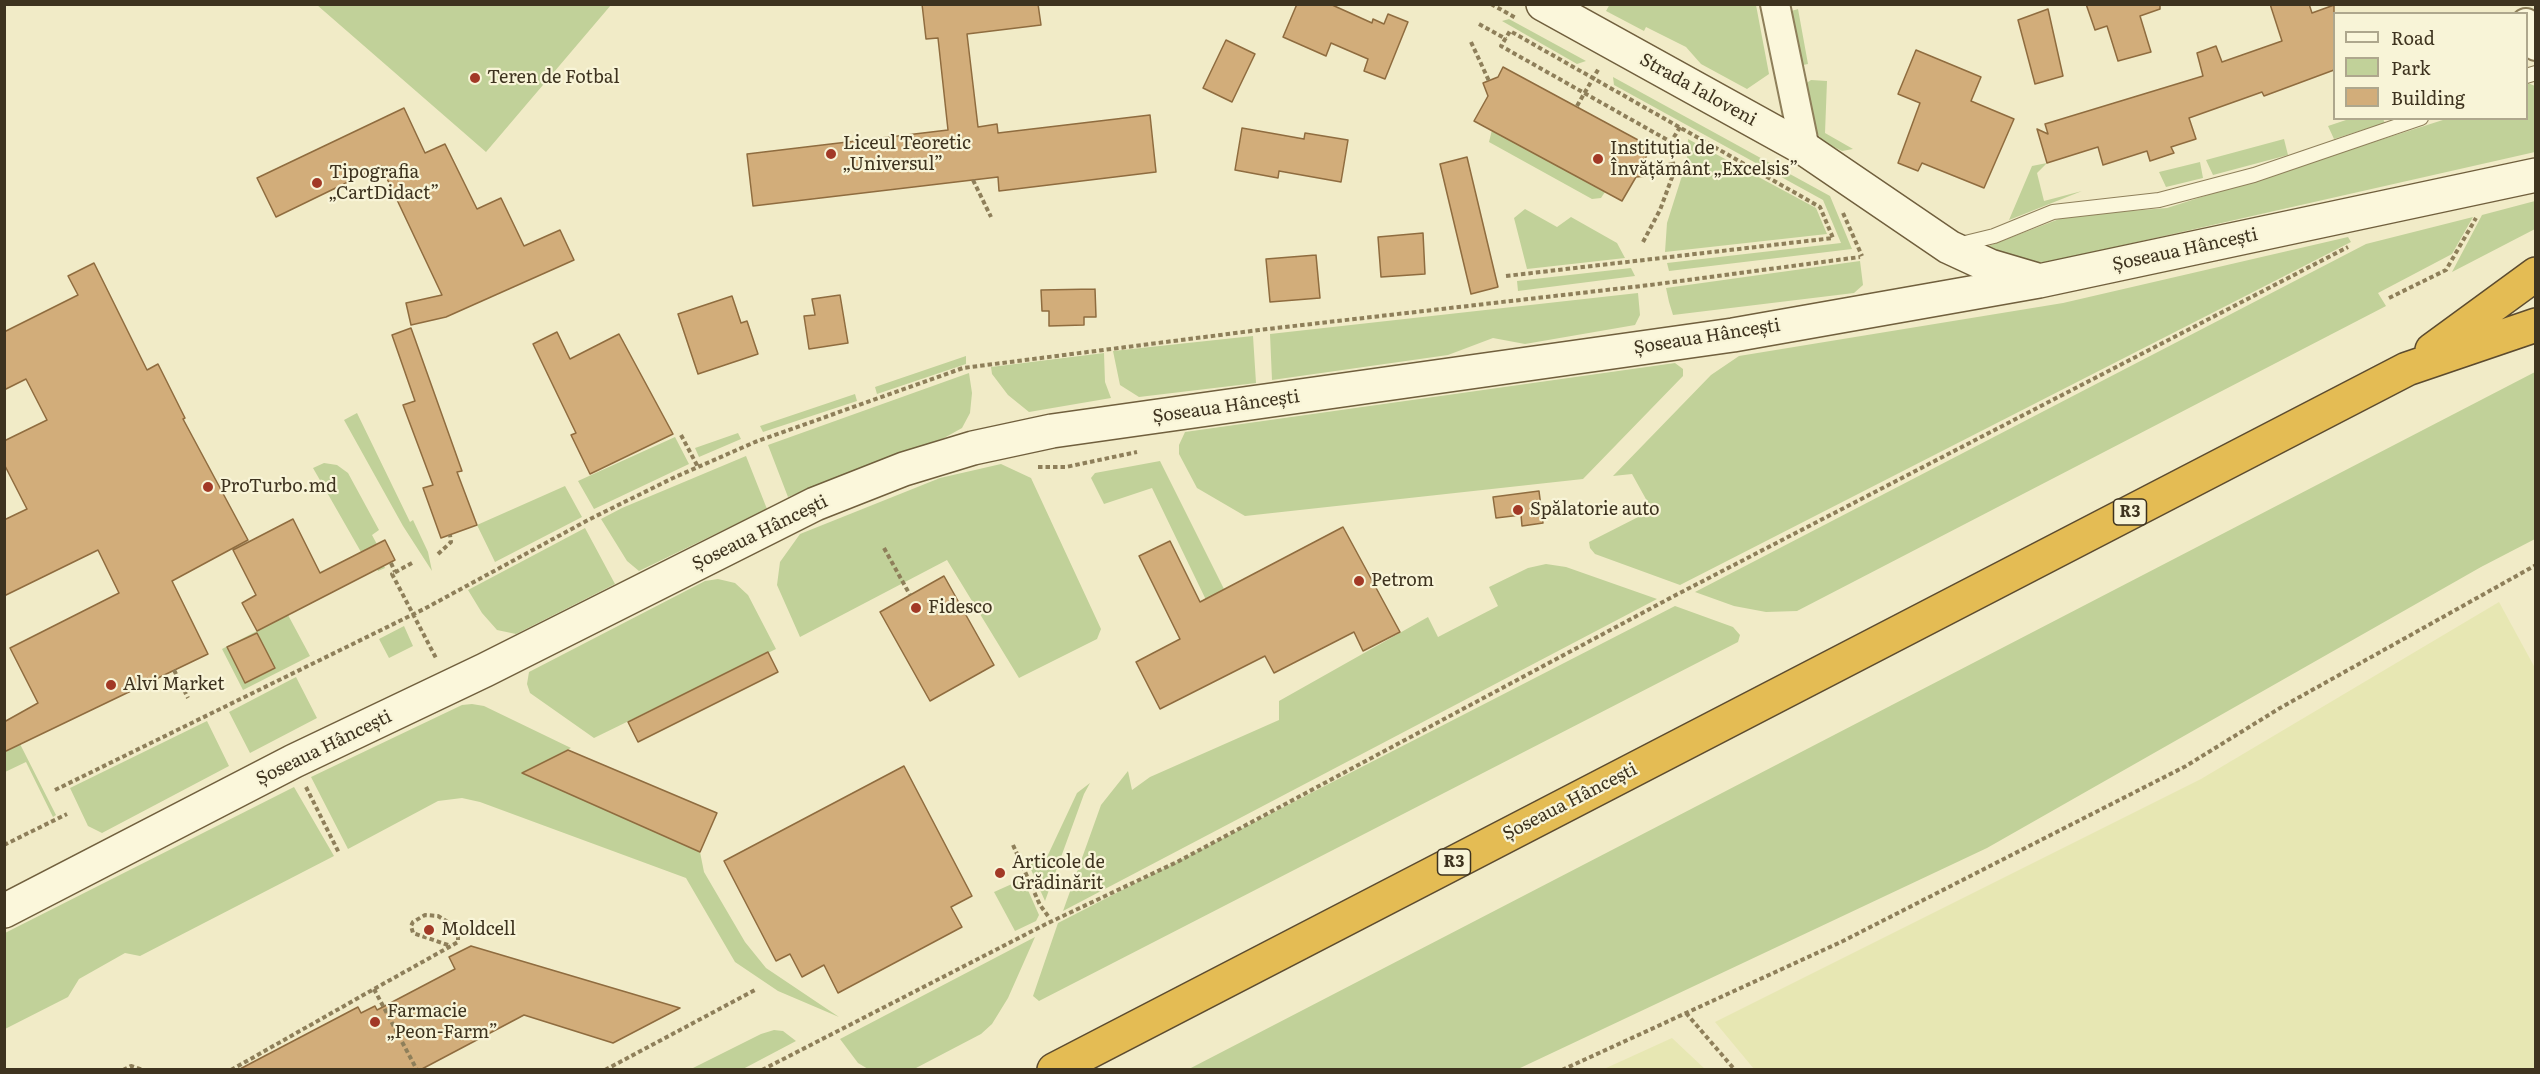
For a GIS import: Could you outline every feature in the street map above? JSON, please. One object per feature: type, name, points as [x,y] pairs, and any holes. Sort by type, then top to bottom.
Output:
[{"type":"highway","name":"Șoseaua Hâncești","points":[[2407,369],[2535,274]]},
{"type":"highway","name":"Șoseaua Hâncești","points":[[1054,1070],[2407,369],[2535,325]]},
{"type":"street","name":"Strada Ialoveni","points":[[1543,4],[1805,150],[1949,247],[1990,266],[2039,281]]},
{"type":"street","points":[[1775,4],[1805,150]]},
{"type":"street","points":[[2528,28],[2535,46]]},
{"type":"street","name":"Șoseaua Hâncești","points":[[4,911],[294,761],[485,670],[815,504],[904,469],[974,448],[1052,431],[1733,335],[2039,281],[2535,175]]},
{"type":"lane","points":[[1949,247],[1994,236],[2053,212],[2159,200],[2254,175],[2415,120]]},
{"type":"path","points":[[1479,24],[1506,39]]},
{"type":"path","points":[[1506,276],[1833,238],[1820,207],[1510,31],[1501,46],[1671,142]]},
{"type":"path","points":[[1471,42],[1488,81]]},
{"type":"path","points":[[1576,106],[1584,93]]},
{"type":"path","points":[[1643,242],[1660,210],[1674,172],[1671,142],[1680,127]]},
{"type":"path","points":[[1646,169],[1673,164]]},
{"type":"path","points":[[973,180],[991,217]]},
{"type":"path","points":[[2389,298],[2446,270],[2480,212],[2474,213]]},
{"type":"path","points":[[762,1070],[1046,924],[1177,862],[1674,596],[2359,242]]},
{"type":"path","points":[[681,435],[698,467]]},
{"type":"path","points":[[1035,466],[1066,466],[1142,451]]},
{"type":"path","points":[[438,554],[451,542],[450,535]]},
{"type":"path","points":[[884,548],[910,595]]},
{"type":"path","points":[[391,563],[395,572]]},
{"type":"path","points":[[412,563],[392,574],[438,662]]},
{"type":"path","points":[[1562,1070],[1843,941],[2186,766],[2280,708],[2535,565]]},
{"type":"path","points":[[174,670],[188,698]]},
{"type":"path","points":[[304,782],[339,853]]},
{"type":"path","points":[[4,845],[67,814]]},
{"type":"path","points":[[1013,845],[1040,905],[1048,916]]},
{"type":"path","points":[[231,1070],[374,989],[451,946],[458,942],[458,933],[438,916],[425,915],[411,926],[413,933],[451,946]]},
{"type":"path","points":[[374,989],[417,1070]]},
{"type":"path","points":[[605,1070],[755,990]]},
{"type":"path","points":[[1686,1013],[1735,1070]]},
{"type":"path","points":[[123,1070],[131,1066],[142,1070]]},
{"type":"green space","name":"Teren de Fotbal","points":[[611,4],[486,152],[317,5]]},
{"type":"green space","points":[[1610,4],[1756,5],[1769,74],[1747,89],[1701,64],[1686,47],[1646,27],[1644,31],[1606,11]]},
{"type":"green space","points":[[1798,9],[1808,64],[1798,66],[1788,12]]},
{"type":"green space","points":[[1509,19],[1586,61],[1577,64],[1502,21]]},
{"type":"green space","points":[[1613,77],[1830,196],[1852,249],[1669,271],[1667,263],[1841,243],[1823,200],[1614,85]]},
{"type":"green space","points":[[1811,80],[1827,81],[1825,133],[1853,149],[1842,151],[1822,141],[1810,121],[1805,84]]},
{"type":"green space","points":[[2528,83],[2535,86],[2535,152],[2049,262],[2014,262],[1978,250],[2067,216],[2167,208],[2443,120],[2528,120]]},
{"type":"green space","points":[[2346,120],[2384,120],[2385,123],[2334,139],[2328,126]]},
{"type":"green space","points":[[1492,130],[1605,192],[1601,198],[1592,199],[1489,142]]},
{"type":"green space","points":[[1688,139],[1816,208],[1827,234],[1665,252],[1667,223],[1687,160]]},
{"type":"green space","points":[[2284,139],[2288,155],[2213,175],[2206,160]]},
{"type":"green space","points":[[2200,162],[2203,178],[2166,187],[2159,172]]},
{"type":"green space","points":[[2047,163],[2037,173],[2044,201],[2082,191],[2009,220],[2032,166]]},
{"type":"green space","points":[[2535,201],[2535,229],[2452,272],[2482,215]]},
{"type":"green space","points":[[1525,209],[1557,227],[1571,217],[1617,243],[1625,258],[1527,269],[1514,218]]},
{"type":"green space","points":[[2473,217],[2452,254],[2378,293],[2386,306],[1797,611],[1766,612],[1734,606],[1695,592],[2366,244]]},
{"type":"green space","points":[[2348,237],[2351,242],[1680,585],[1595,554],[1590,548],[1589,542],[1652,510],[1632,474],[1613,476],[1711,375],[1739,356],[2063,303]]},
{"type":"green space","points":[[1860,261],[1863,285],[1854,293],[1673,315],[1666,288]]},
{"type":"green space","points":[[1631,268],[1635,276],[1518,291],[1517,281]]},
{"type":"green space","points":[[1638,293],[1640,315],[1635,325],[1525,344],[1493,338],[1448,355],[1272,380],[1270,334]]},
{"type":"green space","points":[[1253,336],[1256,383],[1139,397],[1120,385],[1113,351]]},
{"type":"green space","points":[[1104,353],[1105,382],[1111,398],[1029,412],[1008,395],[992,374],[991,367]]},
{"type":"green space","points":[[966,356],[966,364],[877,394],[875,387]]},
{"type":"green space","points":[[1675,363],[1683,369],[1683,376],[1583,479],[1245,516],[1197,488],[1179,454],[1179,445],[1185,432]]},
{"type":"green space","points":[[2535,372],[2535,539],[2481,567],[1987,848],[1518,1069],[1189,1069]]},
{"type":"green space","points":[[969,373],[972,393],[970,413],[962,428],[944,438],[788,497],[768,445]]},
{"type":"green space","points":[[855,394],[857,401],[763,432],[760,426]]},
{"type":"green space","points":[[357,413],[410,522],[413,520],[428,552],[432,571],[403,526],[344,420]]},
{"type":"green space","points":[[738,433],[741,439],[699,457],[695,448]]},
{"type":"green space","points":[[675,437],[689,464],[594,509],[578,481]]},
{"type":"green space","points":[[746,456],[767,509],[639,571],[627,561],[601,519]]},
{"type":"green space","points":[[1160,461],[1225,591],[1207,602],[1152,488],[1104,504],[1091,478],[1095,473]]},
{"type":"green space","points":[[324,463],[337,465],[348,473],[379,530],[372,535],[385,568],[378,571],[367,549],[361,552],[313,468]]},
{"type":"green space","points":[[1001,464],[1031,478],[1101,629],[1097,639],[1019,678],[947,560],[800,637],[777,585],[780,562],[800,534],[940,478]]},
{"type":"green space","points":[[565,486],[582,517],[495,562],[477,525]]},
{"type":"green space","points":[[585,528],[615,584],[516,634],[497,630],[482,613],[468,590]]},
{"type":"green space","points":[[1546,564],[1566,567],[1657,599],[1063,911],[1101,805],[1128,771],[1132,790],[1150,777],[1279,720],[1279,701],[1428,617],[1438,637],[1498,606],[1489,587],[1528,568]]},
{"type":"green space","points":[[718,579],[735,583],[748,595],[776,649],[594,738],[530,693],[527,684],[529,672],[705,581]]},
{"type":"green space","points":[[2499,602],[2535,668],[2535,1069],[1754,1069],[1715,1022],[2201,779]]},
{"type":"green space","points":[[1675,606],[1733,627],[1740,635],[1738,642],[1039,1001],[1033,996],[1058,923]]},
{"type":"green space","points":[[288,615],[310,656],[243,690],[222,649]]},
{"type":"green space","points":[[404,626],[413,646],[389,658],[379,639]]},
{"type":"green space","points":[[296,677],[317,718],[250,753],[229,712]]},
{"type":"green space","points":[[462,705],[484,706],[571,748],[523,773],[700,852],[704,872],[745,942],[766,968],[839,1017],[778,991],[735,962],[686,878],[480,802],[462,798],[438,801],[348,849],[311,777]]},
{"type":"green space","points":[[207,721],[229,766],[102,833],[88,826],[70,788]]},
{"type":"green space","points":[[20,744],[56,815],[53,817],[26,762],[5,772],[5,752]]},
{"type":"green space","points":[[1090,783],[1045,901],[1029,865],[1047,857],[1077,793]]},
{"type":"green space","points":[[294,787],[334,856],[140,956],[125,953],[79,979],[68,997],[5,1029],[5,933]]},
{"type":"green space","points":[[1023,879],[1039,915],[1036,921],[1015,931],[994,892]]},
{"type":"green space","points":[[1035,937],[1008,998],[992,1024],[981,1034],[916,1068],[868,1069],[858,1063],[840,1039]]},
{"type":"green space","points":[[774,1030],[783,1031],[796,1041],[743,1069],[691,1069],[761,1034]]},
{"type":"green space","points":[[1672,1038],[1705,1069],[1604,1069]]},
{"type":"building","points":[[922,4],[1038,4],[1041,25],[967,34],[978,127],[997,124],[998,133],[1150,115],[1156,172],[999,191],[998,177],[753,206],[747,154],[948,130],[938,38],[926,39]]},
{"type":"building","points":[[1297,4],[1330,4],[1372,23],[1373,19],[1384,24],[1388,14],[1408,22],[1385,79],[1364,71],[1368,59],[1331,43],[1326,56],[1283,37]]},
{"type":"building","points":[[2086,4],[2160,4],[2160,9],[2140,16],[2151,52],[2118,61],[2107,26],[2095,30]]},
{"type":"building","points":[[2270,4],[2309,4],[2312,13],[2334,5],[2333,70],[2264,96],[2262,92],[2189,118],[2196,139],[2171,147],[2174,153],[2150,161],[2147,151],[2103,165],[2098,147],[2047,163],[2037,129],[2048,134],[2045,124],[2203,76],[2197,53],[2216,46],[2222,62],[2282,41]]},
{"type":"building","points":[[2048,9],[2063,76],[2035,84],[2018,20]]},
{"type":"building","points":[[1226,40],[1255,54],[1232,102],[1203,88]]},
{"type":"building","points":[[1916,50],[1981,77],[1971,101],[2014,119],[1984,188],[1922,163],[1918,171],[1898,163],[1920,103],[1898,94]]},
{"type":"building","points":[[1503,67],[1651,147],[1645,159],[1647,176],[1636,177],[1622,201],[1474,121],[1488,96],[1483,83],[1498,77]]},
{"type":"building","points":[[404,108],[425,153],[445,144],[477,209],[501,198],[524,246],[560,230],[574,260],[446,317],[411,325],[406,303],[442,295],[381,166],[276,217],[257,178]]},
{"type":"building","points":[[1242,128],[1304,139],[1305,133],[1348,140],[1341,182],[1279,171],[1278,178],[1235,170]]},
{"type":"building","points":[[1467,157],[1498,287],[1471,294],[1440,164]]},
{"type":"building","points":[[1423,233],[1425,274],[1381,277],[1378,237]]},
{"type":"building","points":[[1316,255],[1320,298],[1270,302],[1266,259]]},
{"type":"building","points":[[94,263],[147,370],[158,364],[185,418],[183,419],[248,540],[172,581],[208,654],[4,752],[4,722],[38,703],[10,648],[119,593],[98,550],[4,596],[4,520],[27,509],[4,464],[4,441],[47,420],[26,379],[4,390],[4,332],[78,295],[68,276]]},
{"type":"building","points":[[1095,289],[1096,317],[1084,317],[1084,325],[1049,326],[1049,311],[1042,311],[1041,290]]},
{"type":"building","points":[[840,295],[848,343],[809,349],[804,316],[815,315],[812,299]]},
{"type":"building","points":[[732,296],[741,323],[747,321],[758,354],[698,374],[678,314]]},
{"type":"building","points":[[411,328],[462,471],[457,472],[477,525],[441,538],[423,488],[433,485],[403,405],[415,401],[392,335]]},
{"type":"building","points":[[557,332],[570,359],[619,334],[673,434],[590,474],[571,435],[576,433],[533,344]]},
{"type":"building","name":"Spălatorie auto","points":[[1539,491],[1543,523],[1522,526],[1521,515],[1496,518],[1493,497]]},
{"type":"building","points":[[293,519],[320,573],[385,540],[395,560],[257,631],[242,603],[256,595],[233,550]]},
{"type":"building","points":[[1343,527],[1400,632],[1363,651],[1354,632],[1274,673],[1265,656],[1160,709],[1136,662],[1180,639],[1139,556],[1170,541],[1200,602]]},
{"type":"building","points":[[944,576],[994,665],[930,701],[880,612]]},
{"type":"building","points":[[257,633],[275,668],[245,683],[227,647]]},
{"type":"building","points":[[768,652],[778,672],[638,742],[628,722]]},
{"type":"building","points":[[568,750],[717,813],[700,852],[522,773]]},
{"type":"building","points":[[904,766],[972,896],[951,907],[962,927],[838,993],[824,965],[802,977],[790,954],[776,961],[724,861]]},
{"type":"building","points":[[471,946],[680,1008],[613,1043],[524,1015],[420,1070],[238,1070],[358,1007],[361,1013],[375,1006],[377,1010],[455,969],[449,957]]},
{"type":"place","name":"Teren de Fotbal","points":[[475,78]]},
{"type":"place","name":"Liceul Teoretic „Universul”","points":[[831,154]]},
{"type":"place","name":"Instituția de Învățământ „Excelsis”","points":[[1598,159]]},
{"type":"place","name":"Tipografia „CartDidact”","points":[[317,183]]},
{"type":"place","name":"ProTurbo.md","points":[[208,487]]},
{"type":"place","name":"Spălatorie auto","points":[[1518,510]]},
{"type":"place","name":"Petrom","points":[[1359,581]]},
{"type":"place","name":"Fidesco","points":[[916,608]]},
{"type":"place","name":"Alvi Market","points":[[111,685]]},
{"type":"place","name":"Articole de Grădinărit","points":[[1000,873]]},
{"type":"place","name":"Moldcell","points":[[429,930]]},
{"type":"place","name":"Farmacie „Peon-Farm”","points":[[375,1022]]}]
